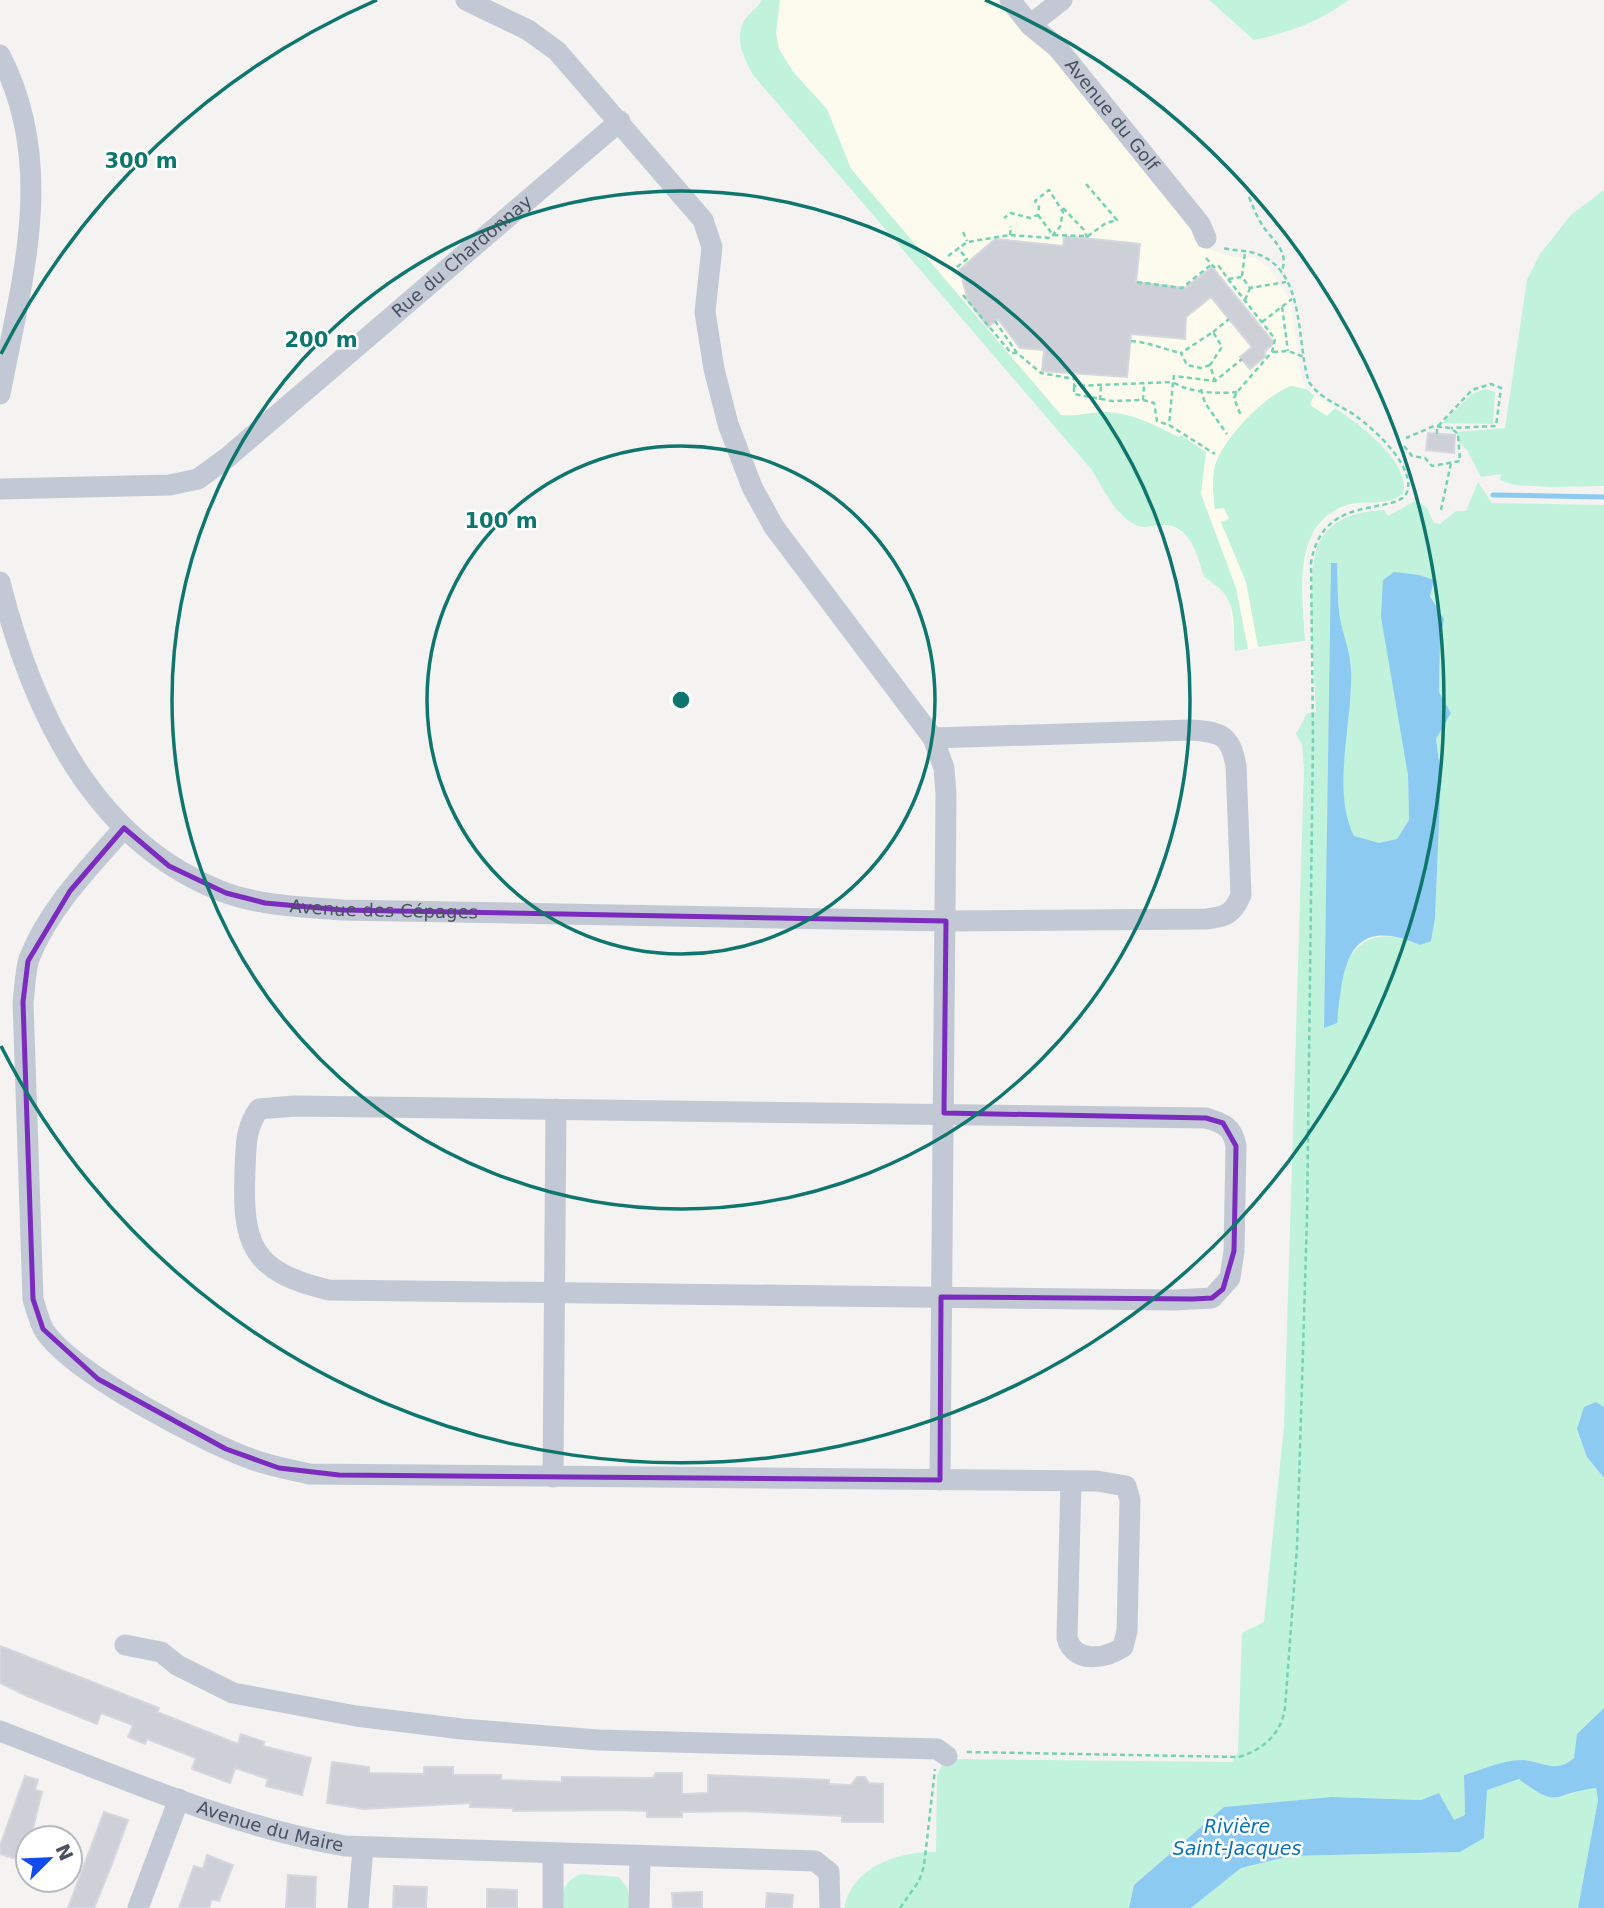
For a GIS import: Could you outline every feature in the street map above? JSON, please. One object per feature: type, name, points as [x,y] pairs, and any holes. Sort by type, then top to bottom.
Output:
[{"type":"street","points":[[466,0],[543,39],[620,121],[690,202],[709,234],[712,247],[705,312],[714,369],[728,424],[752,487],[774,527],[933,738],[944,768],[946,921],[940,1479]]},
{"type":"street","name":"Avenue du Golf","points":[[1010,0],[1030,25],[1058,47],[1200,224],[1206,238]]},
{"type":"street","points":[[1030,25],[1062,0]]},
{"type":"street","points":[[0,55],[23,111],[30,149],[32,186],[27,251],[0,394]]},
{"type":"street","name":"Rue du Chardonnay","points":[[0,489],[170,485],[198,479],[620,121]]},
{"type":"street","name":"Avenue des Cépages","points":[[0,582],[13,635],[56,738],[85,783],[124,828],[169,866],[251,900],[342,910],[946,921],[1226,917],[1235,909],[1241,895],[1236,766],[1233,749],[1226,738],[1212,731],[933,738]]},
{"type":"street","points":[[124,828],[70,891],[44,928],[28,961],[23,1002],[30,1131],[29,1230],[33,1299],[43,1329],[68,1357],[98,1379],[226,1449],[257,1461],[309,1474],[1114,1481],[1126,1486],[1129,1492],[1126,1641],[1123,1647],[1108,1656],[1082,1655],[1069,1645],[1071,1481]]},
{"type":"street","points":[[294,1106],[944,1113],[1206,1118],[1223,1123],[1234,1133],[1236,1146],[1234,1251],[1230,1278],[1212,1298],[329,1290],[314,1287],[272,1267],[246,1233],[246,1137],[250,1122],[259,1109],[294,1106]]},
{"type":"street","points":[[553,1476],[556,1109]]},
{"type":"street","points":[[125,1645],[161,1652],[177,1665],[233,1693],[356,1716],[462,1729],[598,1740],[937,1749],[947,1756]]},
{"type":"street","name":"Avenue du Maire","points":[[0,1733],[289,1836],[363,1848],[811,1860],[825,1866],[829,1872],[830,1908]]},
{"type":"street","points":[[138,1908],[179,1799]]},
{"type":"street","points":[[358,1908],[363,1848]]},
{"type":"street","points":[[553,1853],[553,1908]]},
{"type":"street","points":[[639,1908],[640,1856]]},
{"type":"path","points":[[1086,184],[1117,220],[1106,223],[1088,237],[1053,235],[1038,215],[1039,207],[1035,201],[1049,190],[1088,237]]},
{"type":"path","points":[[1249,197],[1262,224],[1281,250],[1284,262],[1281,273]]},
{"type":"path","points":[[948,256],[967,242],[1010,235],[1047,239],[1053,235],[1063,219],[1061,206]]},
{"type":"path","points":[[1004,218],[1011,213],[1030,218],[1038,215]]},
{"type":"path","points":[[1010,235],[1011,226]]},
{"type":"path","points":[[963,232],[967,242]]},
{"type":"path","points":[[1032,238],[1032,243]]},
{"type":"path","points":[[957,267],[967,260],[958,248]]},
{"type":"path","points":[[1245,252],[1242,277],[1250,288]]},
{"type":"path","points":[[1136,282],[1182,288],[1211,263],[1218,265],[1275,339],[1272,352],[1234,398],[1241,416]]},
{"type":"path","points":[[1228,279],[1242,277]]},
{"type":"path","points":[[1250,288],[1286,282]]},
{"type":"path","points":[[1245,300],[1250,288]]},
{"type":"path","points":[[963,295],[1011,353],[1017,353]]},
{"type":"path","points":[[1262,322],[1285,302],[1294,299]]},
{"type":"path","points":[[1282,307],[1288,351]]},
{"type":"path","points":[[1131,341],[1147,342],[1155,348],[1181,353],[1229,319]]},
{"type":"path","points":[[995,321],[1017,353],[1041,373],[1074,377],[1073,394],[1100,400],[1143,400],[1154,403],[1157,421],[1169,425],[1215,454]]},
{"type":"path","points":[[1181,353],[1187,365],[1201,368],[1210,365],[1222,347],[1213,332]]},
{"type":"path","points":[[1147,336],[1147,342]]},
{"type":"path","points":[[1272,352],[1288,351],[1304,357]]},
{"type":"path","points":[[1169,425],[1174,376],[1215,381],[1242,359]]},
{"type":"path","points":[[1210,365],[1215,381]]},
{"type":"path","points":[[1074,386],[1144,386],[1173,383],[1201,389],[1212,395],[1237,392]]},
{"type":"path","points":[[1405,438],[1437,427],[1496,426],[1501,388],[1491,384],[1472,390],[1437,427],[1437,433]]},
{"type":"path","points":[[1100,400],[1101,386]]},
{"type":"path","points":[[1143,400],[1144,386]]},
{"type":"path","points":[[1201,389],[1205,403],[1227,434]]},
{"type":"path","points":[[1404,446],[1412,457],[1425,458],[1432,466],[1460,461],[1458,434],[1451,428]]},
{"type":"path","points":[[1441,510],[1451,463]]},
{"type":"highlighted area","points":[[124,828],[169,866],[226,893],[265,903],[342,910],[946,921],[944,1113],[1206,1118],[1223,1123],[1236,1146],[1234,1251],[1223,1289],[1212,1298],[1193,1299],[941,1297],[940,1480],[339,1475],[279,1468],[226,1449],[98,1379],[43,1329],[33,1299],[29,1230],[23,1002],[28,961],[70,891]]},
{"type":"shaded area","points":[[780,0],[997,0],[1033,43],[1052,53],[1208,249],[1229,256],[1255,258],[1269,268],[1291,302],[1300,372],[1306,389],[1354,421],[1376,440],[1402,473],[1405,486],[1403,494],[1396,499],[1383,503],[1368,501],[1333,511],[1310,536],[1303,579],[1305,641],[1235,651],[1230,602],[1224,590],[1204,577],[1195,545],[1188,536],[1171,526],[1135,525],[1121,515],[1091,469],[1071,446],[1061,415],[851,169],[827,109],[794,73],[779,49],[776,33]]},
{"type":"green space","points":[[762,0],[780,0],[776,33],[779,49],[794,73],[827,109],[851,169],[1061,415],[1106,412],[1126,415],[1179,437],[1181,435],[1206,452],[1201,494],[1236,588],[1248,649],[1235,651],[1232,608],[1223,592],[1204,577],[1195,550],[1186,535],[1171,526],[1138,526],[1121,514],[1091,469],[753,75],[744,55],[740,35],[746,18]]},
{"type":"green space","points":[[1209,0],[1349,0],[1304,25],[1254,40]]},
{"type":"green space","points":[[1604,190],[1604,486],[1514,485],[1500,480],[1501,474],[1481,477],[1467,450],[1457,441],[1457,432],[1505,428],[1527,280],[1540,254],[1571,215]]},
{"type":"green space","points":[[1291,386],[1306,389],[1314,395],[1310,405],[1327,416],[1335,408],[1381,445],[1400,470],[1404,482],[1403,494],[1389,501],[1347,505],[1329,514],[1316,528],[1308,544],[1304,563],[1302,583],[1305,641],[1258,647],[1246,582],[1221,522],[1229,519],[1224,508],[1215,509],[1213,475],[1224,446],[1234,433],[1269,399]]},
{"type":"green space","points":[[1485,389],[1495,392],[1493,424],[1442,423],[1472,394]]},
{"type":"green space","points":[[1478,482],[1492,503],[1604,505],[1604,1407],[1596,1402],[1587,1457],[1604,1478],[1604,1708],[1577,1734],[1574,1758],[1567,1763],[1549,1766],[1516,1760],[1464,1775],[1465,1815],[1454,1820],[1439,1793],[1421,1800],[1331,1797],[1224,1807],[1134,1885],[1129,1908],[844,1908],[856,1882],[879,1864],[892,1858],[936,1852],[937,1776],[942,1765],[954,1759],[1232,1762],[1238,1752],[1242,1633],[1264,1622],[1284,1426],[1304,769],[1302,744],[1296,734],[1307,713],[1316,712],[1311,600],[1315,558],[1324,534],[1338,522],[1356,514],[1384,510],[1388,516],[1415,501],[1426,507],[1434,523],[1440,524],[1456,511],[1466,511]],"holes":[[[1332,563],[1337,564],[1339,611],[1351,671],[1344,756],[1344,798],[1354,837],[1379,843],[1397,839],[1409,820],[1408,775],[1419,575],[1444,619],[1440,643],[1439,692],[1451,713],[1436,738],[1441,775],[1435,918],[1420,945],[1396,937],[1377,937],[1363,943],[1352,954],[1343,970],[1324,1027]]]},
{"type":"green space","points":[[1520,1779],[1532,1789],[1556,1798],[1596,1787],[1598,1800],[1578,1908],[1191,1908],[1241,1868],[1290,1856],[1460,1852],[1484,1838],[1486,1790]]},
{"type":"green space","points":[[581,1874],[619,1877],[628,1889],[630,1908],[562,1908],[565,1887]]},
{"type":"water","points":[[1331,563],[1337,563],[1339,611],[1351,664],[1343,777],[1347,818],[1354,836],[1379,843],[1397,839],[1409,820],[1408,775],[1381,617],[1383,580],[1394,572],[1434,580],[1430,596],[1444,619],[1440,643],[1439,692],[1451,713],[1436,739],[1441,775],[1435,918],[1431,941],[1420,945],[1395,937],[1377,936],[1363,941],[1353,951],[1346,966],[1337,1023],[1324,1028]]},
{"type":"water","points":[[1596,1402],[1604,1407],[1604,1478],[1587,1457],[1577,1429],[1584,1407]]},
{"type":"water","name":"Rivière Saint-Jacques","points":[[1604,1708],[1604,1908],[1578,1908],[1598,1800],[1596,1788],[1550,1797],[1542,1795],[1519,1779],[1487,1790],[1484,1838],[1460,1852],[1290,1856],[1241,1868],[1191,1908],[1129,1908],[1134,1885],[1224,1807],[1331,1797],[1421,1800],[1439,1793],[1454,1820],[1465,1815],[1464,1775],[1516,1760],[1549,1766],[1567,1763],[1574,1758],[1577,1734]]},
{"type":"building","points":[[1064,236],[1140,244],[1136,282],[1185,288],[1212,267],[1274,343],[1264,352],[1266,356],[1250,369],[1240,357],[1252,347],[1211,297],[1186,317],[1185,339],[1131,334],[1127,377],[1042,371],[1044,350],[1020,348],[998,319],[988,327],[968,301],[962,278],[957,272],[995,239],[1063,246]]},
{"type":"building","points":[[1428,433],[1455,435],[1454,453],[1426,450]]},
{"type":"building","points":[[0,1646],[159,1708],[157,1712],[238,1744],[241,1734],[264,1742],[263,1746],[311,1758],[302,1795],[266,1786],[268,1779],[235,1768],[230,1783],[192,1769],[196,1758],[147,1739],[145,1744],[128,1737],[133,1725],[101,1713],[97,1724],[0,1683]]},
{"type":"building","points":[[332,1762],[369,1767],[369,1773],[424,1774],[424,1767],[453,1767],[453,1775],[501,1775],[501,1780],[562,1782],[562,1777],[653,1778],[656,1773],[682,1773],[682,1794],[708,1793],[708,1775],[829,1780],[829,1784],[851,1785],[857,1777],[865,1777],[869,1783],[883,1784],[883,1822],[842,1822],[842,1816],[742,1811],[682,1812],[682,1817],[647,1817],[647,1811],[513,1811],[513,1808],[470,1807],[470,1803],[364,1809],[327,1803]]},
{"type":"building","points":[[25,1776],[38,1780],[35,1790],[42,1792],[34,1824],[14,1824],[14,1858],[0,1854],[0,1846]]},
{"type":"building","points":[[104,1812],[128,1820],[94,1908],[68,1908],[73,1894],[84,1894],[84,1865]]},
{"type":"building","points":[[207,1855],[233,1865],[219,1901],[212,1899],[209,1908],[179,1908],[194,1866],[203,1869]]},
{"type":"building","points":[[288,1875],[316,1877],[315,1908],[286,1908]]},
{"type":"building","points":[[394,1886],[427,1887],[426,1908],[393,1908]]},
{"type":"building","points":[[487,1889],[517,1890],[517,1908],[487,1908]]},
{"type":"building","points":[[702,1892],[702,1908],[673,1908],[672,1893]]},
{"type":"building","points":[[767,1893],[793,1895],[792,1908],[766,1908]]},
{"type":"waterway","points":[[1493,495],[1604,497]]}]
